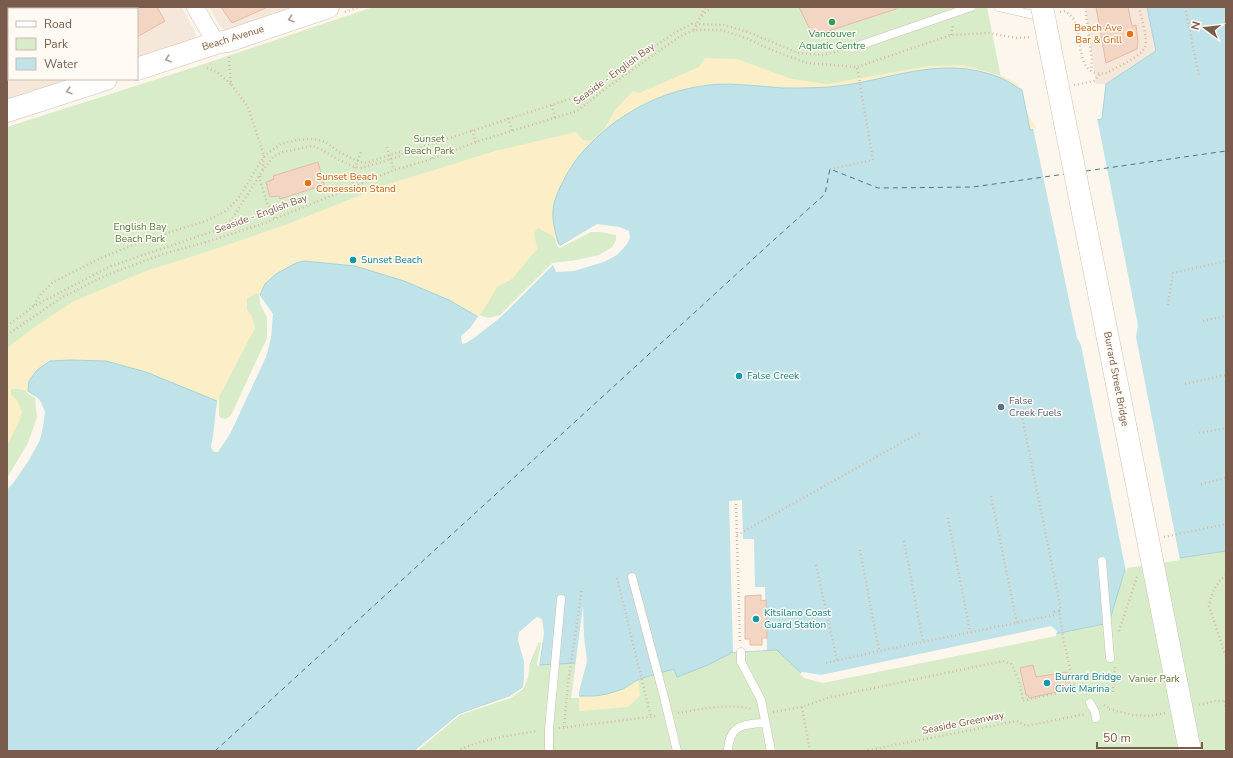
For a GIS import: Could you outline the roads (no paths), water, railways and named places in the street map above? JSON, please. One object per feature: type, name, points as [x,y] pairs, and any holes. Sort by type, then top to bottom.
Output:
[{"type":"main road","name":"Beach Avenue","points":[[138,69],[222,50],[228,41],[328,7]]},
{"type":"main road","name":"Burrard Street Bridge","points":[[1042,7],[1190,751]]},
{"type":"main road","points":[[7,111],[103,80]]},
{"type":"street","points":[[195,7],[222,50]]},
{"type":"lane","points":[[999,7],[1042,17],[1058,103]]},
{"type":"lane","points":[[852,48],[967,8]]},
{"type":"lane","points":[[1102,561],[1110,658]]},
{"type":"lane","points":[[632,577],[677,751]]},
{"type":"lane","points":[[549,751],[549,729],[561,599]]},
{"type":"lane","points":[[740,652],[741,662],[761,700],[771,751]]},
{"type":"lane","points":[[1091,700],[1095,715]]},
{"type":"lane","points":[[728,751],[728,743],[733,731],[744,724],[765,723]]},
{"type":"water","name":"False Creek","points":[[1147,7],[1226,7],[1226,551],[1126,566],[1109,623],[822,681],[804,676],[777,650],[733,652],[708,665],[677,677],[674,669],[639,679],[623,689],[607,694],[594,696],[572,696],[576,663],[539,665],[543,642],[537,641],[523,687],[510,696],[459,714],[414,751],[7,751],[7,480],[30,444],[40,417],[37,397],[28,391],[29,381],[37,370],[50,361],[106,361],[146,372],[217,401],[217,417],[226,421],[233,416],[269,338],[269,316],[261,303],[260,295],[265,284],[276,274],[296,263],[304,261],[355,266],[404,281],[449,300],[478,317],[489,320],[501,317],[553,264],[599,257],[617,244],[617,234],[601,230],[584,233],[559,246],[554,224],[554,205],[558,192],[577,158],[591,143],[617,121],[647,103],[679,91],[707,85],[740,84],[783,88],[829,87],[914,71],[956,68],[978,71],[1001,78],[1022,90],[1030,130],[1102,119],[1106,84],[1156,51]]},
{"type":"place","name":"Vancouver Aquatic Centre","points":[[832,22]]},
{"type":"place","name":"Beach Ave Bar & Grill","points":[[1130,34]]},
{"type":"place","name":"Sunset Beach Consession Stand","points":[[308,183]]},
{"type":"place","name":"Sunset Beach","points":[[353,260]]},
{"type":"place","name":"False Creek","points":[[739,376]]},
{"type":"place","name":"False Creek Fuels","points":[[1001,407]]},
{"type":"place","name":"Kitsilano Coast Guard Station","points":[[756,619]]},
{"type":"place","name":"Burrard Bridge Civic Marina","points":[[1047,683]]},
{"type":"park label","name":"Sunset Beach Park","points":[[429,144]]},
{"type":"park label","name":"English Bay Beach Park","points":[[140,232]]},
{"type":"park label","name":"Vanier Park","points":[[1154,679]]}]
